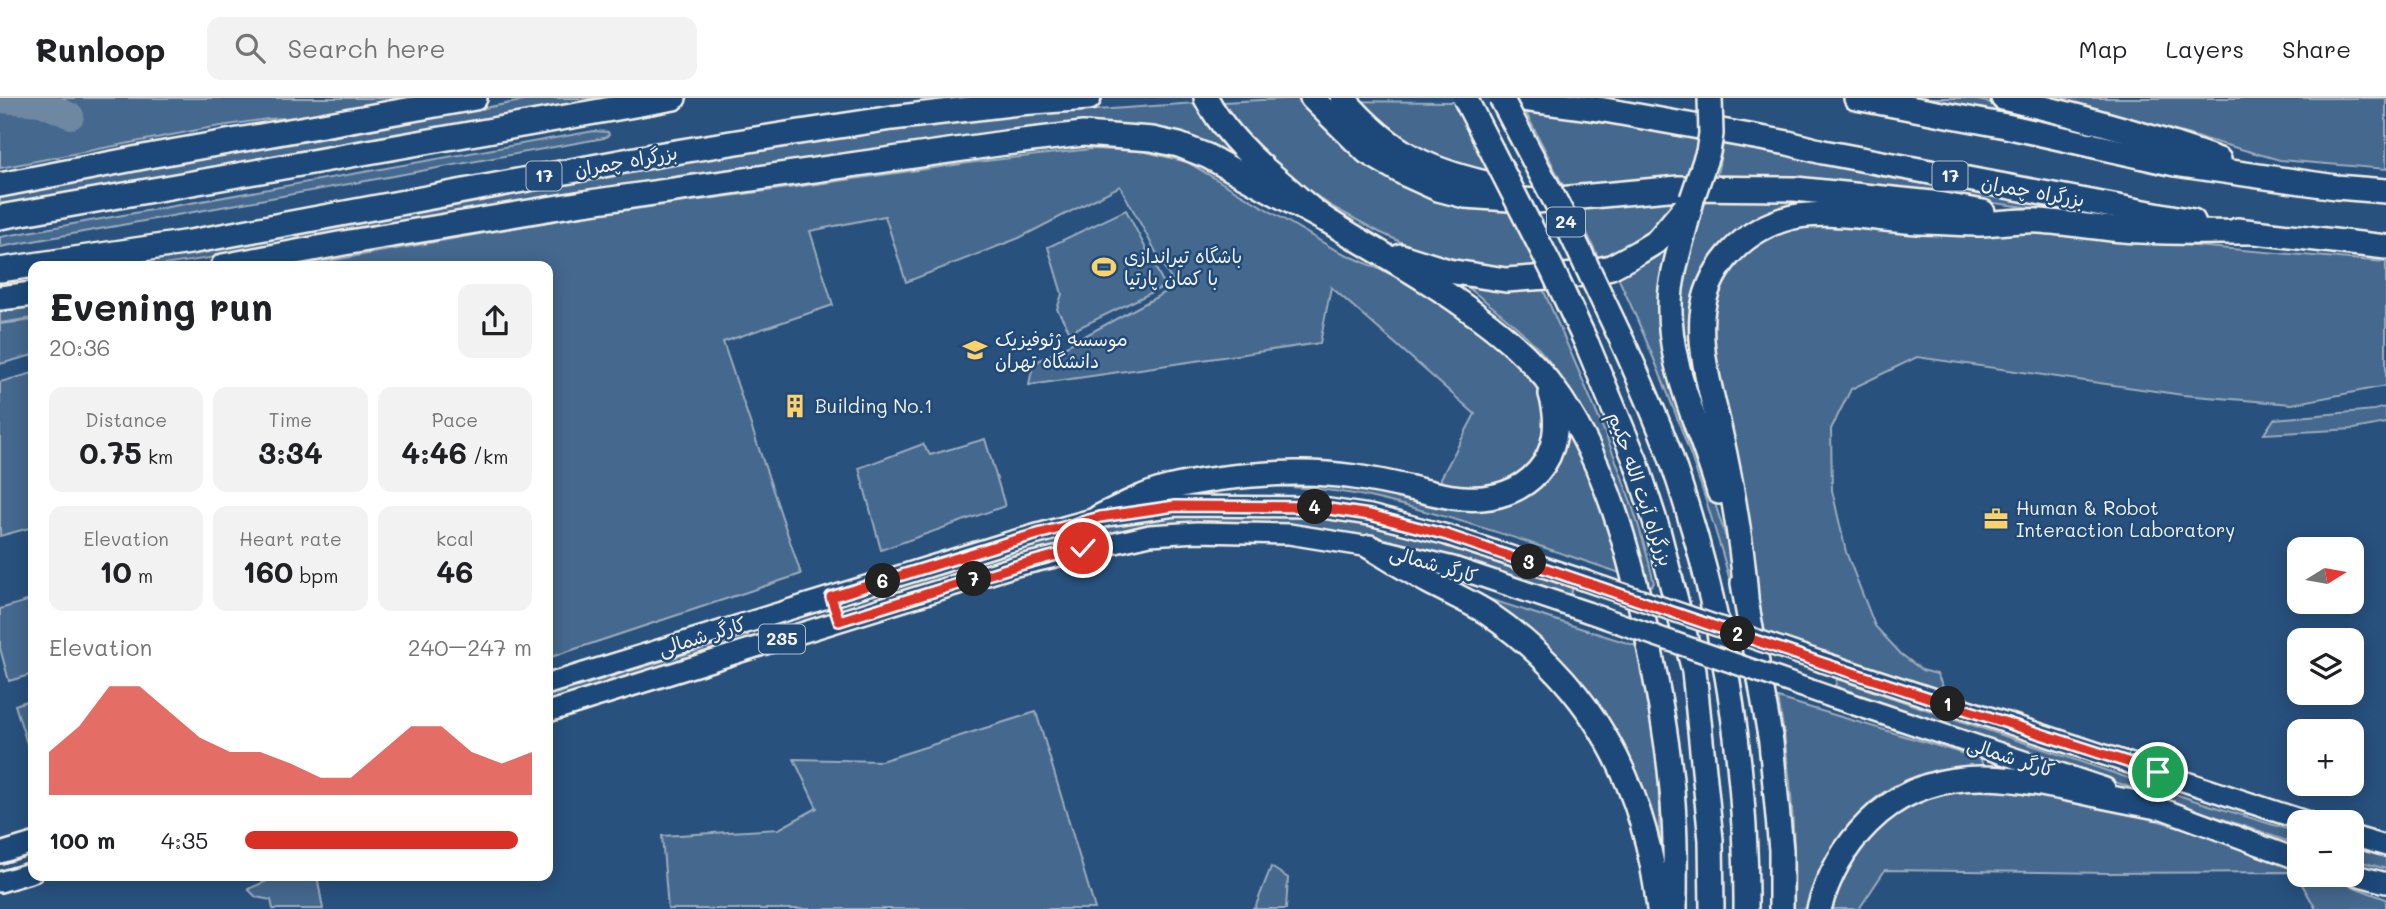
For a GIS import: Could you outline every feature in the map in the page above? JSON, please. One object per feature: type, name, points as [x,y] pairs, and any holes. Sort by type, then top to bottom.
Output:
[{"type":"highway","points":[[0,185],[475,98]]},
{"type":"highway","points":[[0,217],[674,98]]},
{"type":"highway","name":"بزرگراه چمران","points":[[61,261],[190,242],[631,159],[793,133],[1019,103],[1090,98]]},
{"type":"highway","points":[[1312,98],[1367,152],[1405,174],[1438,188],[1483,198],[1561,200],[1679,188],[1795,188],[1932,203],[2038,221],[2138,231],[2250,232]]},
{"type":"highway","points":[[1343,98],[1381,138],[1406,154],[1468,180],[1561,200]]},
{"type":"highway","name":"بزرگراه آیت الله حکیم","points":[[1465,98],[1587,344],[1636,462],[1658,530],[1694,671],[1711,840],[1712,909]]},
{"type":"highway","name":"بزرگراه آیت الله حکیم","points":[[1502,98],[1560,210],[1626,349],[1668,450],[1695,533],[1722,640],[1738,751],[1746,863],[1746,909]]},
{"type":"highway","name":"بزرگراه چمران","points":[[1515,98],[1599,109],[1788,143],[1874,162],[2250,232],[2386,247]]},
{"type":"highway","points":[[1710,98],[1711,134],[1708,152],[1692,199],[1671,289],[1670,321],[1672,348],[1681,381],[1711,464],[1746,597]]},
{"type":"highway","points":[[1856,98],[2006,126],[2175,164],[2336,187],[2386,191]]},
{"type":"highway","points":[[2003,98],[2075,115],[2179,145],[2264,177]]},
{"type":"highway","points":[[1210,104],[1256,162],[1325,220]]},
{"type":"highway","points":[[249,261],[583,203],[978,146],[1083,134],[1152,139],[1179,145],[1207,156],[1371,246],[1475,314],[1517,349],[1543,375],[1561,399],[1587,443],[1604,481],[1634,573],[1656,678],[1668,757],[1674,817],[1675,909]]},
{"type":"highway","points":[[1371,246],[1448,271],[1506,280],[1576,275],[1611,267],[1657,241],[1692,199]]},
{"type":"highway","points":[[1781,909],[1781,850],[1774,766],[1746,597],[1738,523],[1710,387],[1702,331],[1705,297],[1730,252],[1763,228],[1797,216],[1820,214],[1885,220],[1971,223],[2038,221]]},
{"type":"highway","name":"بزرگراه چمران","points":[[0,270],[28,266]]},
{"type":"highway","points":[[0,298],[28,295]]},
{"type":"highway","points":[[1100,517],[1166,489],[1221,479],[1293,473],[1360,477],[1463,498],[1500,494],[1528,481],[1549,457],[1555,440],[1556,422],[1554,406],[1543,375]]},
{"type":"highway","points":[[1370,547],[1483,611],[1535,649],[1572,688],[1605,737],[1633,793],[1649,846],[1660,909]]},
{"type":"highway","points":[[1819,909],[1833,869],[1861,830],[1881,810],[1922,787],[1960,779],[1999,778],[2042,783],[2157,807]]},
{"type":"main road","name":"کارگر شمالی","points":[[553,682],[1009,542],[1100,517],[1175,506],[1316,507],[1400,522],[1447,535],[1822,663],[2287,815]]},
{"type":"main road","name":"کارگر شمالی","points":[[553,710],[1016,566],[1083,548],[1150,535],[1197,532],[1289,534],[1370,547],[1453,567],[2157,807],[2287,855]]},
{"type":"main road","points":[[831,597],[839,621]]},
{"type":"main road","points":[[2364,840],[2386,846]]},
{"type":"main road","points":[[0,853],[28,845]]},
{"type":"main road","points":[[0,882],[28,874]]},
{"type":"main road","points":[[2364,877],[2386,883]]},
{"type":"shaded area","points":[[0,98],[423,98],[352,114],[268,119],[208,128],[0,168]]},
{"type":"shaded area","points":[[537,98],[611,98],[0,205],[0,195],[132,168],[327,138]]},
{"type":"shaded area","points":[[1301,98],[1324,123],[1510,210],[1541,272],[1480,266],[1412,247],[1379,232],[1331,206],[1279,169],[1243,133],[1223,102]]},
{"type":"shaded area","points":[[1906,98],[1970,98],[2097,128],[2177,155]]},
{"type":"shaded area","points":[[2057,98],[2386,98],[2386,169],[2280,160]]},
{"type":"shaded area","points":[[1325,101],[1454,102],[1502,194]]},
{"type":"shaded area","points":[[1196,103],[1265,185],[1181,140],[862,152],[577,192],[190,261],[100,261],[806,141],[984,118]]},
{"type":"shaded area","points":[[1526,113],[1699,136],[1688,180],[1567,193]]},
{"type":"shaded area","points":[[594,131],[608,132],[609,135],[0,247],[0,237]]},
{"type":"shaded area","points":[[1724,139],[1873,175],[2123,219],[1986,202],[1716,180]]},
{"type":"shaded area","points":[[1091,149],[1142,151],[1187,162],[1334,249],[1406,281],[1489,333],[1529,372],[1541,392],[1547,446],[1517,483],[1487,489],[1440,487],[1441,478],[1475,414],[1331,287],[1320,343],[1029,385],[1033,364],[1175,287],[1120,186],[1019,238],[906,282],[885,216],[810,231],[833,305],[723,342],[801,574],[553,656],[553,261],[328,261],[570,218],[976,162]]},
{"type":"shaded area","points":[[1709,194],[1866,205],[1797,209],[1701,290],[1738,534],[1685,371],[1678,294],[1696,227]]},
{"type":"shaded area","points":[[1681,196],[1654,228],[1633,243],[1599,259],[1574,205]]},
{"type":"shaded area","name":"باشگاه تیراندازی با کمان پارتیا","points":[[1126,210],[1165,286],[1070,332],[1057,309],[1062,294],[1048,247]]},
{"type":"shaded area","points":[[1801,220],[1978,228],[2386,262],[2386,386],[2292,404],[2183,395],[1917,357],[1851,389],[1831,429],[1832,490],[1846,552],[1875,626],[1901,654],[1922,670],[1937,674],[1948,697],[1765,633],[1724,414],[1708,311],[1739,249]]},
{"type":"shaded area","points":[[1671,244],[1699,453],[1733,560],[1736,602],[1712,517],[1684,436],[1653,356],[1617,275]]},
{"type":"shaded area","points":[[1465,285],[1543,289],[1620,470],[1633,508],[1654,583],[1645,590],[1627,525],[1605,462],[1577,402],[1538,348]]},
{"type":"shaded area","points":[[28,308],[28,319],[0,323],[0,312]]},
{"type":"shaded area","points":[[28,321],[28,356],[0,364],[0,324]]},
{"type":"shaded area","points":[[28,374],[28,528],[0,536],[0,382]]},
{"type":"shaded area","points":[[2386,407],[2386,423],[2354,429],[2264,434],[2274,419]]},
{"type":"shaded area","points":[[1560,426],[1582,456],[1629,576],[1467,523],[1369,497],[1324,490],[1247,485],[1286,480],[1517,493]]},
{"type":"shaded area","points":[[985,439],[1005,506],[881,550],[859,468],[923,444],[930,455]]},
{"type":"shaded area","points":[[1175,515],[1306,516],[1367,526],[1416,536],[1573,588],[1569,597],[1429,550],[1358,534],[1289,525],[1220,522],[1108,534],[868,605],[867,602],[915,580],[1049,539],[1120,521]]},
{"type":"shaded area","points":[[1489,599],[1643,648],[1658,762],[1660,854],[1653,829],[1523,628]]},
{"type":"shaded area","points":[[28,601],[28,675],[9,681],[0,648],[0,609]]},
{"type":"shaded area","points":[[748,635],[751,644],[553,705],[553,694]]},
{"type":"shaded area","points":[[1837,679],[2287,829],[2287,841],[1835,686]]},
{"type":"shaded area","points":[[1778,698],[1981,759],[1983,768],[1924,775],[1895,785],[1883,793],[1866,807],[1852,825],[1820,879],[1807,909],[1794,909],[1792,803]]},
{"type":"shaded area","points":[[28,701],[28,747],[15,705]]},
{"type":"shaded area","points":[[1036,712],[1095,909],[668,909],[662,836],[779,829],[817,808],[794,759],[881,761]]},
{"type":"shaded area","points":[[1979,782],[2113,808],[2211,836],[2287,863],[2287,872],[1885,870],[1859,909],[1825,909],[1858,849],[1887,816],[1920,795]]},
{"type":"shaded area","points":[[2364,849],[2386,854],[2386,869],[2364,863]]},
{"type":"shaded area","points":[[1271,867],[1288,878],[1286,909],[1252,909],[1255,908]]},
{"type":"shaded area","points":[[267,881],[318,881],[323,909],[273,909],[271,900],[256,897],[248,889]]},
{"type":"shaded area","points":[[2304,887],[2354,887],[2386,899],[2386,909],[2316,909]]},
{"type":"waterway","points":[[0,100],[41,103],[71,116]]},
{"type":"place","name":"باشگاه تیراندازی با کمان پارتیا","points":[[1104,267]]},
{"type":"place","name":"موسسه ژئوفیزیک دانشگاه تهران","points":[[975,350]]},
{"type":"place","name":"Building No.1","points":[[795,406]]},
{"type":"place","name":"Human & Robot Interaction Laboratory","points":[[1996,519]]},
{"type":"route","points":[[1083,548],[839,621],[831,597],[1100,517],[1196,505],[1316,507],[1370,515],[1447,535],[1822,663],[2158,772]]}]
